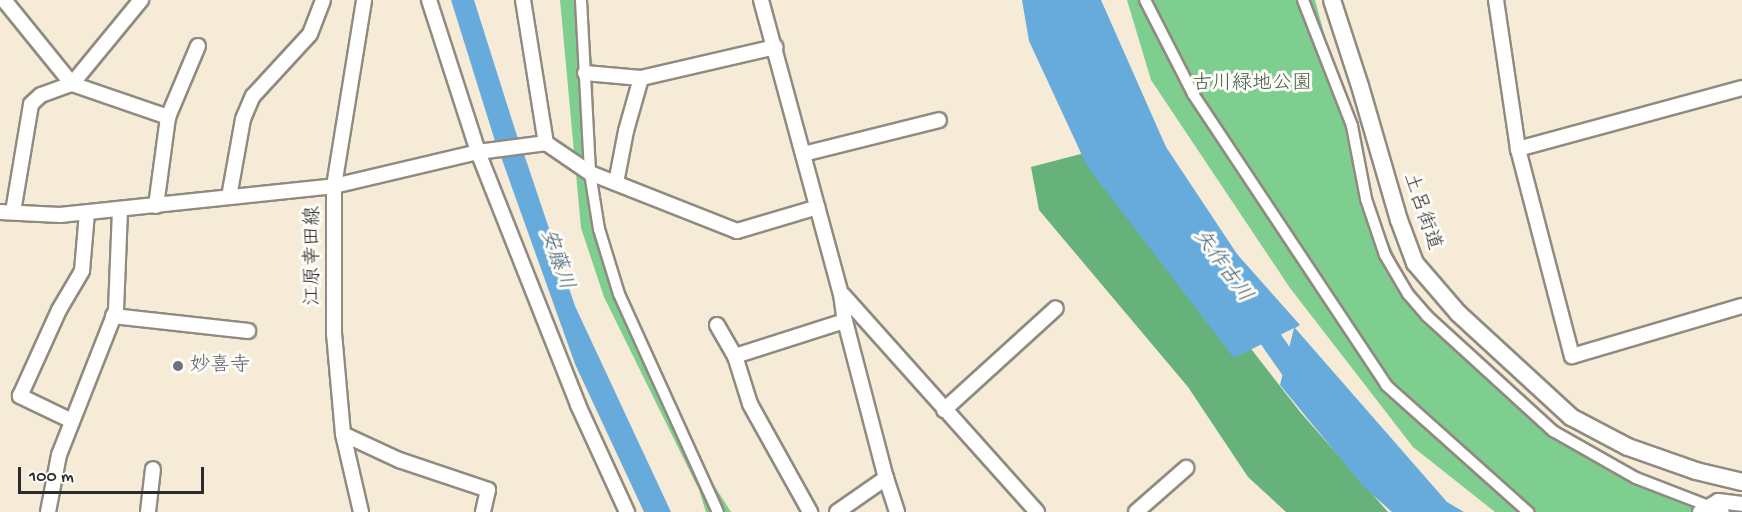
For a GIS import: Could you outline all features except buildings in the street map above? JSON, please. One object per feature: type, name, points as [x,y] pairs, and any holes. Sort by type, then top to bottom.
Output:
[{"type":"street","points":[[2,0],[72,84],[168,117]]},
{"type":"street","points":[[141,0],[72,84],[41,95],[31,104],[6,212],[60,215],[87,213],[334,186],[485,150],[546,143],[590,173],[737,231],[818,207]]},
{"type":"street","points":[[229,198],[243,119],[253,96],[310,34],[323,0]]},
{"type":"street","name":"江原幸田線","points":[[361,512],[343,434],[334,334],[334,186],[364,0]]},
{"type":"street","points":[[429,0],[578,405],[627,512]]},
{"type":"street","points":[[523,0],[546,143]]},
{"type":"street","points":[[580,0],[590,173],[598,229],[619,294],[718,512]]},
{"type":"street","points":[[761,0],[818,207],[841,294],[845,321],[897,512]]},
{"type":"street","points":[[1145,0],[1193,94],[1386,385],[1528,512]]},
{"type":"street","points":[[1303,0],[1352,126],[1366,199],[1385,255],[1408,294],[1427,316],[1553,431],[1636,478],[1705,509],[1724,512]]},
{"type":"street","name":"土呂街道","points":[[1332,0],[1399,220],[1415,263],[1458,313],[1571,417],[1628,447],[1696,471],[1742,482]]},
{"type":"street","points":[[1496,0],[1518,149],[1572,356],[1742,306]]},
{"type":"street","points":[[156,206],[168,117],[198,46]]},
{"type":"street","points":[[585,73],[641,78],[775,47]]},
{"type":"street","points":[[616,183],[626,131],[641,78]]},
{"type":"street","points":[[1518,149],[1742,88]]},
{"type":"street","points":[[803,154],[939,120]]},
{"type":"street","points":[[48,512],[59,455],[113,316],[118,297],[120,210]]},
{"type":"street","points":[[72,421],[20,396],[59,310],[82,271],[87,213]]},
{"type":"street","points":[[841,294],[850,307],[1037,512]]},
{"type":"street","points":[[944,410],[1056,308]]},
{"type":"street","points":[[113,316],[248,331]]},
{"type":"street","points":[[735,356],[845,321]]},
{"type":"street","points":[[717,326],[735,356],[750,404],[810,512]]},
{"type":"street","points":[[343,434],[399,460],[488,490],[483,512]]},
{"type":"street","points":[[1137,512],[1186,468]]},
{"type":"street","points":[[148,512],[153,469]]},
{"type":"street","points":[[837,512],[886,478]]},
{"type":"street","points":[[1705,509],[1718,501],[1742,504]]},
{"type":"green space","points":[[560,0],[585,0],[593,69],[594,153],[602,216],[629,303],[712,482],[731,512],[706,512],[699,490],[604,297],[581,228]]},
{"type":"green space","name":"古川緑地公園","points":[[1127,0],[1315,0],[1369,199],[1410,290],[1544,421],[1688,497],[1742,508],[1742,512],[1495,512],[1413,447],[1290,288],[1151,80]]},
{"type":"green space","points":[[1096,150],[1301,413],[1388,512],[1286,512],[1248,477],[1188,387],[1039,210],[1031,167]]},
{"type":"water","points":[[451,0],[474,0],[518,139],[495,141]]},
{"type":"water","points":[[1022,0],[1101,0],[1166,147],[1237,254],[1300,325],[1295,328],[1447,502],[1464,512],[1392,512],[1364,487],[1280,385],[1294,328],[1234,358],[1087,166],[1029,41]]},
{"type":"water","name":"安藤川","points":[[523,151],[575,306],[671,512],[644,512],[575,364],[500,154]]},
{"type":"waterway","name":"矢作古川","points":[[1254,315],[1302,384]]},
{"type":"place","name":"妙喜寺","points":[[178,366]]}]
